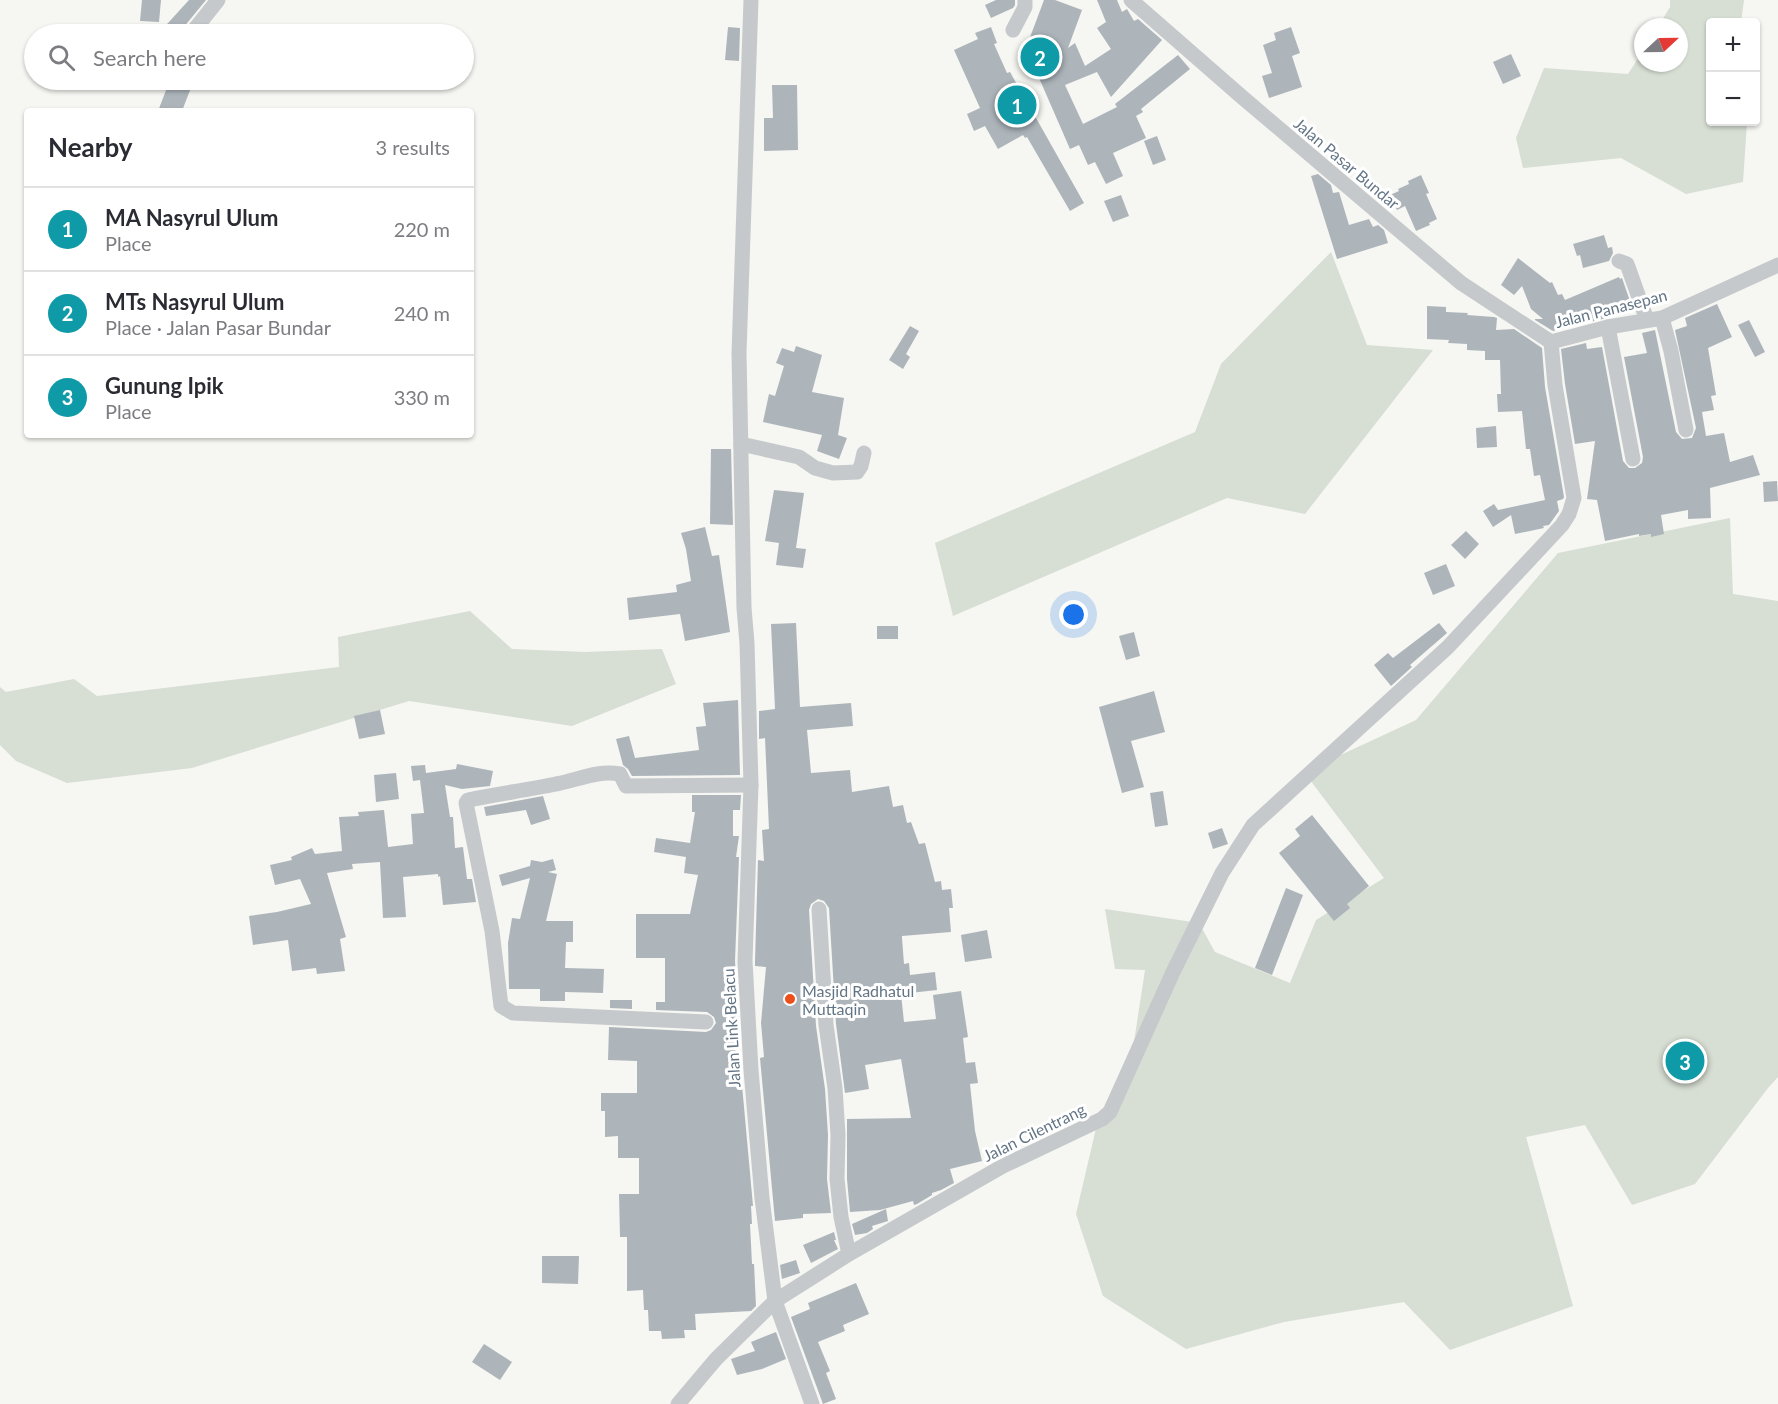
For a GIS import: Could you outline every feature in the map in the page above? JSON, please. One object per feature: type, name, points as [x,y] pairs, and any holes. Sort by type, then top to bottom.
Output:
[{"type":"street","points":[[199,24],[218,0]]},
{"type":"street","name":"Jalan Link Belacu","points":[[751,0],[739,353],[744,608],[751,785],[745,961],[751,1070],[762,1198],[775,1301],[812,1404]]},
{"type":"street","points":[[1013,30],[1025,8],[1025,0]]},
{"type":"street","name":"Jalan Pasar Bundar","points":[[1131,0],[1461,283],[1551,342]]},
{"type":"street","points":[[1618,261],[1627,264],[1671,351],[1686,430]]},
{"type":"street","name":"Jalan Panasepan","points":[[1551,342],[1608,327],[1654,319],[1778,265]]},
{"type":"street","points":[[1608,327],[1633,459]]},
{"type":"street","name":"Jalan Cilentrang","points":[[678,1404],[716,1359],[775,1301],[849,1254],[1003,1166],[1102,1119],[1110,1112],[1173,972],[1222,873],[1258,819],[1448,647],[1562,525],[1569,514],[1574,498],[1555,385],[1551,342]]},
{"type":"street","points":[[741,444],[799,457],[815,468],[833,472],[857,472],[864,453]]},
{"type":"street","points":[[706,1023],[513,1013],[504,1010],[501,1006],[492,932],[465,806],[468,800],[557,784],[601,773],[620,774],[626,786],[751,785]]},
{"type":"street","points":[[819,909],[826,1025],[835,1088],[837,1179],[841,1217],[849,1254]]},
{"type":"shaded area","points":[[1670,0],[1744,0],[1742,18],[1706,18],[1706,126],[1747,126],[1743,182],[1686,194],[1621,158],[1523,168],[1516,138],[1544,68],[1628,74],[1634,65],[1634,72],[1688,72],[1688,18],[1663,18],[1670,7]]},
{"type":"shaded area","points":[[1331,252],[1367,345],[1433,350],[1305,514],[1227,498],[953,616],[935,543],[1195,432],[1221,364]]},
{"type":"shaded area","points":[[1730,518],[1733,594],[1778,601],[1778,1077],[1695,1184],[1632,1205],[1585,1125],[1526,1137],[1573,1306],[1450,1350],[1404,1302],[1284,1322],[1186,1349],[1103,1296],[1076,1214],[1098,1120],[1134,1042],[1145,970],[1115,969],[1105,909],[1199,923],[1215,952],[1290,983],[1316,920],[1384,878],[1304,772],[1416,720],[1558,553]]},
{"type":"shaded area","points":[[470,611],[512,649],[585,652],[662,649],[676,684],[572,726],[409,701],[192,768],[67,783],[16,761],[0,745],[0,687],[6,692],[74,679],[97,696],[339,667],[338,637]]},
{"type":"building","points":[[142,0],[161,0],[159,22],[140,21]]},
{"type":"building","points":[[189,0],[206,0],[186,24],[167,24]]},
{"type":"building","points":[[996,0],[1015,0],[1015,5],[991,18],[985,5]]},
{"type":"building","points":[[1044,0],[1055,0],[1082,10],[1068,48],[1075,43],[1085,66],[1111,49],[1097,28],[1106,22],[1097,0],[1117,0],[1122,12],[1127,9],[1134,21],[1138,19],[1162,40],[1111,97],[1097,72],[1065,85],[1083,124],[1117,107],[1115,104],[1178,55],[1190,69],[1141,109],[1143,112],[1136,116],[1146,138],[1113,153],[1123,176],[1106,184],[1095,162],[1088,165],[1079,145],[1070,149],[1026,48]]},
{"type":"building","points":[[728,27],[740,28],[739,61],[725,60]]},
{"type":"building","points":[[991,27],[997,43],[994,44],[1007,73],[1010,72],[1084,203],[1070,211],[1027,137],[1023,135],[998,149],[985,126],[974,131],[967,114],[980,108],[954,50],[978,39],[975,33]]},
{"type":"building","points":[[1291,27],[1300,53],[1292,56],[1302,87],[1269,98],[1262,76],[1272,73],[1263,45],[1276,40],[1274,33]]},
{"type":"building","points":[[1511,54],[1521,76],[1503,84],[1493,62]]},
{"type":"building","points":[[772,85],[797,85],[798,150],[764,151],[764,118],[773,118]]},
{"type":"building","points":[[166,90],[190,90],[183,108],[159,108]]},
{"type":"building","points":[[1157,136],[1166,160],[1153,165],[1144,141]]},
{"type":"building","points":[[1318,174],[1331,185],[1333,193],[1339,192],[1349,225],[1369,219],[1373,227],[1378,225],[1384,230],[1388,243],[1337,259],[1311,176]]},
{"type":"building","points":[[1421,175],[1437,219],[1416,231],[1405,206],[1397,210],[1390,195],[1409,184],[1408,181]]},
{"type":"building","points":[[1121,195],[1129,216],[1113,222],[1104,201]]},
{"type":"building","points":[[1604,235],[1608,248],[1612,247],[1613,253],[1609,261],[1583,268],[1580,255],[1577,256],[1573,244]]},
{"type":"building","points":[[1518,258],[1550,283],[1552,282],[1558,295],[1562,294],[1565,300],[1619,277],[1622,278],[1632,307],[1606,318],[1553,331],[1535,320],[1543,319],[1531,309],[1522,286],[1514,295],[1501,285]]},
{"type":"building","points":[[1717,304],[1732,337],[1708,348],[1716,395],[1711,396],[1714,410],[1702,412],[1706,436],[1724,433],[1730,462],[1753,455],[1760,475],[1710,488],[1711,518],[1688,519],[1688,510],[1661,515],[1664,534],[1651,537],[1651,534],[1639,536],[1639,534],[1605,541],[1597,500],[1587,499],[1595,441],[1575,444],[1561,349],[1586,343],[1587,349],[1602,347],[1623,461],[1629,468],[1635,468],[1642,463],[1643,457],[1624,357],[1647,353],[1642,333],[1655,330],[1676,432],[1682,439],[1692,438],[1696,428],[1675,330],[1687,326],[1685,318]]},
{"type":"building","points":[[1427,306],[1446,307],[1446,312],[1497,318],[1496,330],[1514,329],[1542,348],[1545,387],[1564,497],[1557,501],[1559,511],[1549,525],[1543,526],[1544,528],[1515,534],[1511,515],[1493,527],[1483,511],[1494,504],[1498,510],[1545,500],[1540,475],[1534,476],[1530,449],[1526,449],[1522,411],[1498,412],[1497,394],[1501,394],[1500,360],[1485,360],[1485,351],[1467,350],[1467,344],[1427,339]]},
{"type":"building","points":[[1749,320],[1765,352],[1755,357],[1738,325]]},
{"type":"building","points":[[910,326],[919,331],[906,354],[910,357],[903,369],[889,360]]},
{"type":"building","points":[[796,346],[822,355],[812,392],[844,398],[838,435],[847,438],[839,459],[817,451],[822,435],[763,422],[769,394],[775,396],[784,366],[776,363],[782,348],[794,352]]},
{"type":"building","points":[[1496,426],[1497,447],[1477,448],[1476,428]]},
{"type":"building","points":[[711,449],[731,449],[733,525],[710,524]]},
{"type":"building","points":[[1777,481],[1778,501],[1764,502],[1763,482]]},
{"type":"building","points":[[774,490],[804,493],[796,548],[806,549],[803,568],[776,565],[779,543],[765,541]]},
{"type":"building","points":[[705,527],[712,556],[719,555],[730,632],[685,641],[680,614],[629,620],[627,598],[677,592],[676,585],[691,581],[681,533]]},
{"type":"building","points":[[1466,531],[1479,544],[1465,559],[1451,545]]},
{"type":"building","points":[[1446,564],[1455,586],[1433,595],[1424,573]]},
{"type":"building","points":[[796,623],[800,707],[851,703],[853,726],[807,730],[811,773],[850,770],[852,792],[889,786],[893,807],[903,805],[907,823],[911,822],[919,844],[925,843],[935,882],[941,881],[942,890],[951,889],[953,908],[949,908],[951,932],[902,936],[904,964],[909,963],[910,975],[935,972],[937,990],[901,994],[904,1022],[936,1019],[933,995],[961,991],[968,1037],[963,1038],[966,1063],[975,1062],[978,1083],[970,1084],[975,1131],[982,1161],[950,1169],[954,1183],[932,1193],[917,1204],[914,1205],[913,1201],[880,1210],[850,1212],[847,1179],[847,1119],[911,1118],[901,1059],[865,1065],[869,1089],[845,1093],[836,1024],[829,908],[824,901],[818,899],[811,904],[809,910],[816,1026],[825,1089],[828,1135],[827,1179],[831,1213],[803,1214],[803,1218],[775,1221],[760,1058],[764,1057],[761,1023],[766,967],[755,966],[758,860],[764,861],[762,830],[769,829],[765,738],[759,739],[759,711],[775,709],[771,624]]},
{"type":"building","points":[[1439,623],[1447,633],[1410,665],[1412,667],[1391,686],[1374,665],[1388,653],[1393,658]]},
{"type":"building","points":[[877,626],[898,626],[898,639],[877,639]]},
{"type":"building","points":[[1134,632],[1140,656],[1126,660],[1119,636]]},
{"type":"building","points":[[1154,691],[1165,732],[1131,741],[1144,787],[1122,793],[1099,707]]},
{"type":"building","points":[[738,700],[740,775],[632,776],[623,765],[616,739],[629,736],[635,758],[699,750],[696,727],[706,726],[703,703]]},
{"type":"building","points":[[380,710],[385,734],[359,739],[354,716]]},
{"type":"building","points":[[457,764],[493,771],[490,786],[462,789],[445,785],[450,817],[453,817],[455,848],[463,847],[467,879],[472,879],[476,902],[443,905],[438,874],[403,877],[406,917],[383,918],[380,862],[352,864],[353,869],[327,873],[346,937],[340,939],[345,971],[317,974],[316,968],[292,971],[288,940],[253,945],[249,916],[311,904],[300,879],[275,885],[270,865],[292,860],[291,857],[312,848],[315,854],[342,851],[339,817],[359,816],[358,812],[384,810],[388,847],[413,844],[411,814],[424,813],[420,780],[413,781],[411,766],[425,765],[426,773],[456,769]]},
{"type":"building","points":[[396,773],[399,799],[376,802],[374,775]]},
{"type":"building","points":[[1163,791],[1168,825],[1155,827],[1150,793]]},
{"type":"building","points":[[692,795],[741,795],[740,810],[733,810],[733,836],[739,836],[736,857],[739,857],[735,961],[739,1024],[733,1024],[736,1055],[738,1055],[737,1084],[742,1085],[753,1206],[751,1206],[752,1224],[750,1224],[756,1306],[751,1311],[695,1314],[696,1330],[684,1330],[685,1338],[662,1339],[661,1331],[649,1331],[648,1310],[644,1310],[643,1290],[627,1291],[627,1237],[620,1237],[619,1194],[639,1194],[639,1158],[618,1158],[618,1136],[605,1137],[605,1111],[601,1111],[601,1093],[637,1093],[637,1061],[608,1060],[609,1027],[706,1032],[711,1030],[716,1023],[714,1017],[707,1012],[656,1010],[656,1002],[665,1002],[665,958],[636,958],[636,914],[690,914],[698,875],[684,873],[686,857],[654,852],[656,838],[690,843],[695,812],[692,812]]},
{"type":"building","points":[[543,796],[550,819],[531,825],[526,810],[486,816],[484,807]]},
{"type":"building","points":[[1312,815],[1369,886],[1347,904],[1350,908],[1334,921],[1279,853],[1300,836],[1295,829]]},
{"type":"building","points":[[1222,828],[1228,844],[1213,849],[1208,833]]},
{"type":"building","points":[[553,859],[556,870],[548,872],[557,874],[546,921],[573,921],[573,942],[566,942],[565,968],[604,969],[603,993],[565,992],[565,1001],[540,1001],[540,989],[509,989],[508,943],[512,918],[520,919],[530,878],[502,886],[499,875],[530,866],[531,860],[542,862]]},
{"type":"building","points":[[1286,888],[1303,895],[1272,975],[1255,968]]},
{"type":"building","points":[[987,930],[992,958],[965,962],[961,935]]},
{"type":"building","points":[[610,1000],[632,1000],[632,1009],[610,1008]]},
{"type":"building","points":[[886,1209],[888,1221],[872,1226],[873,1229],[867,1233],[855,1235],[852,1224]]},
{"type":"building","points":[[834,1232],[836,1240],[834,1240],[838,1249],[811,1263],[803,1245]]},
{"type":"building","points":[[542,1256],[579,1256],[578,1284],[542,1283]]},
{"type":"building","points":[[796,1260],[800,1273],[782,1279],[780,1265]]},
{"type":"building","points":[[856,1283],[869,1314],[843,1325],[845,1331],[818,1342],[830,1371],[826,1373],[836,1399],[823,1404],[791,1317],[810,1309],[808,1303]]},
{"type":"building","points":[[776,1332],[786,1359],[762,1369],[737,1375],[731,1359],[755,1351],[751,1342]]},
{"type":"building","points":[[484,1344],[512,1362],[500,1380],[472,1362]]},
{"type":"place","name":"MTs Nasyrul Ulum","points":[[1040,57]]},
{"type":"place","name":"MA Nasyrul Ulum","points":[[1017,105]]},
{"type":"place","name":"Masjid Radhatul Muttaqin","points":[[790,999]]},
{"type":"place","name":"Gunung Ipik","points":[[1685,1061]]}]
